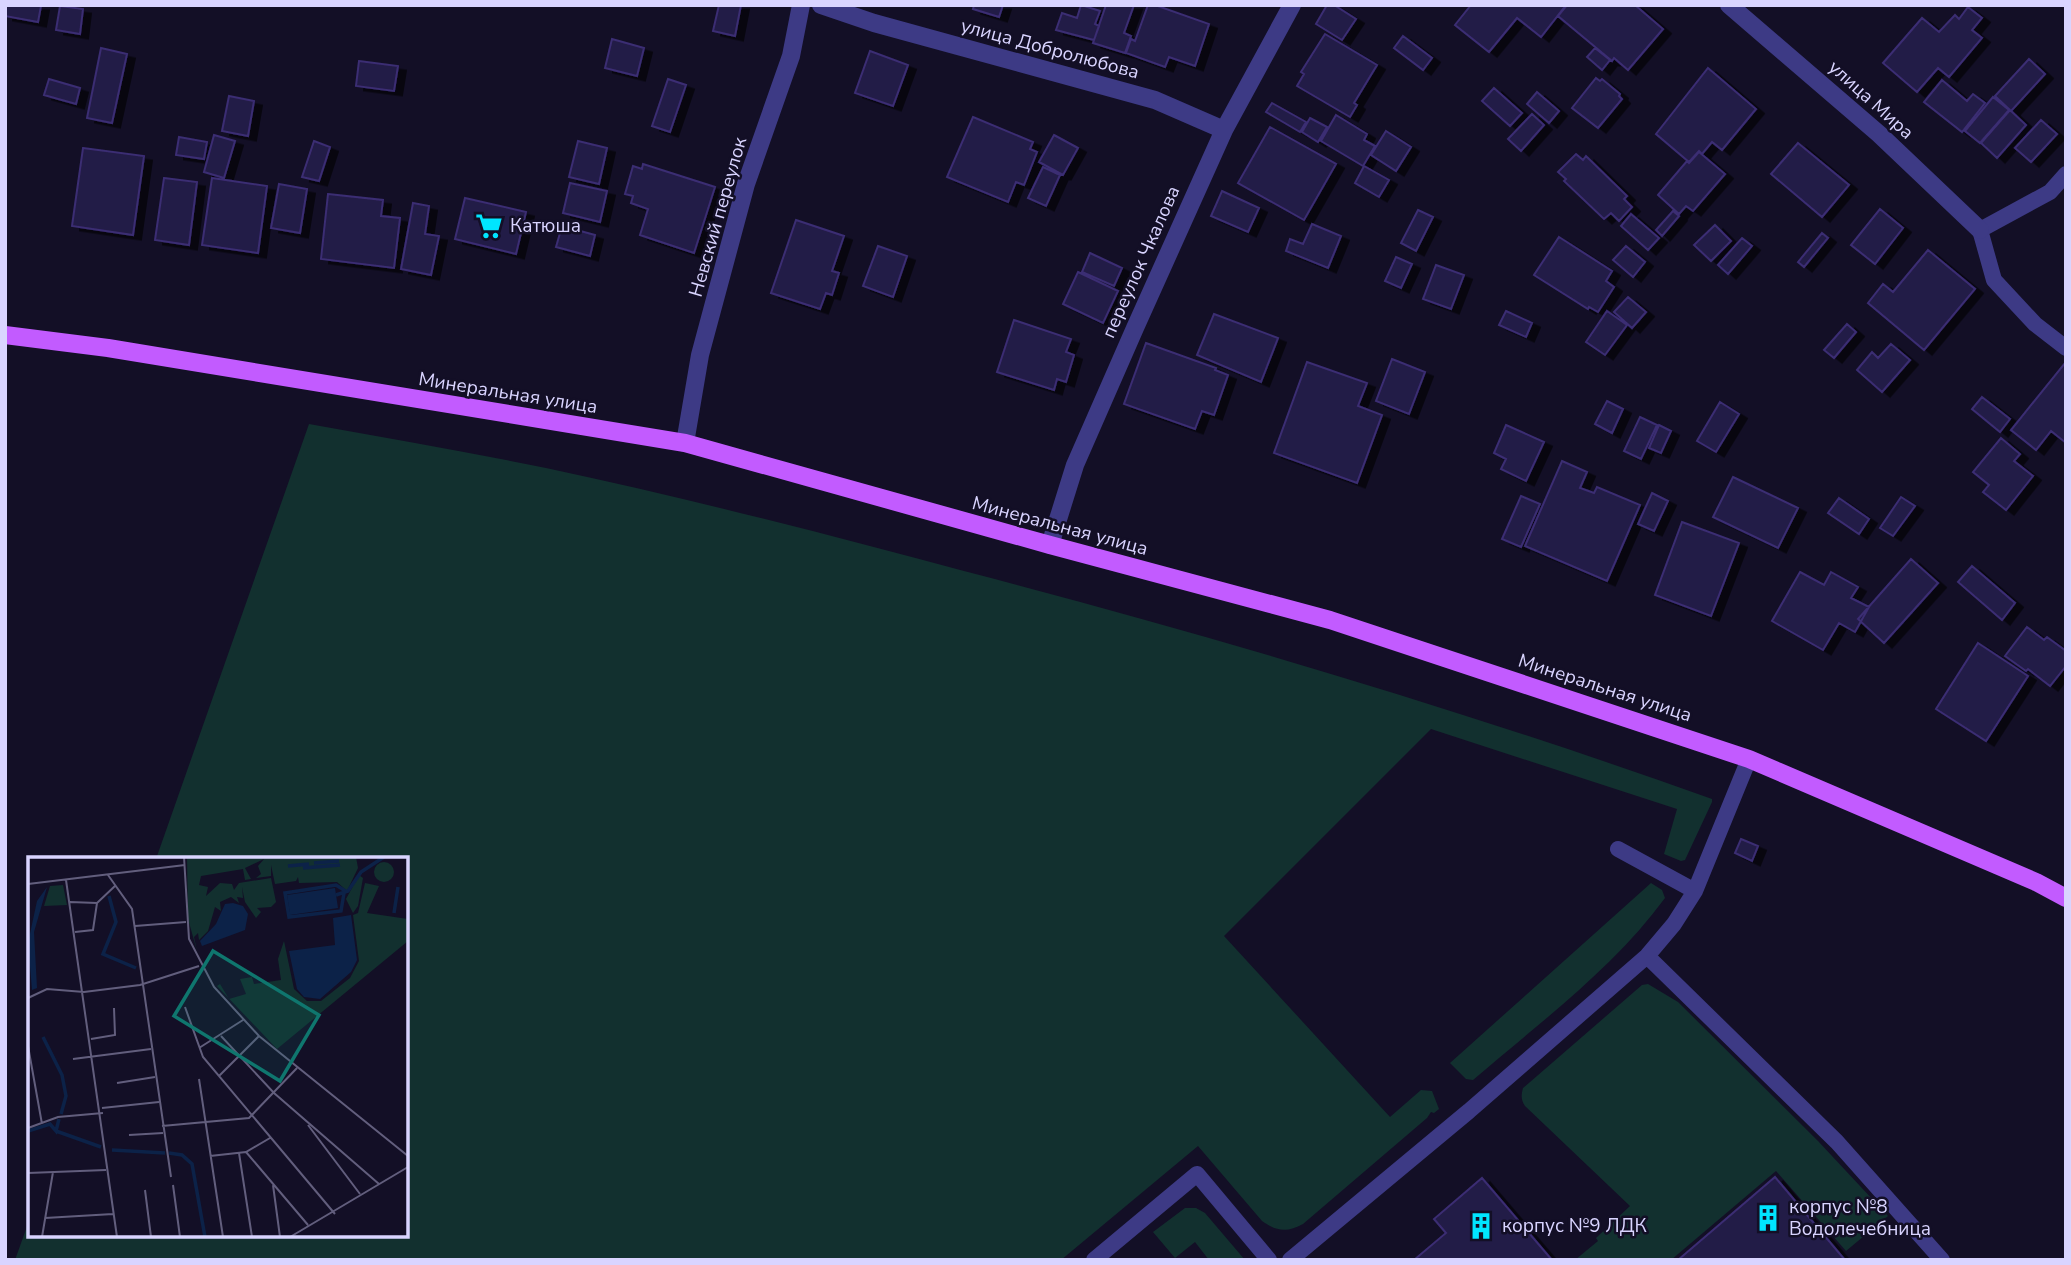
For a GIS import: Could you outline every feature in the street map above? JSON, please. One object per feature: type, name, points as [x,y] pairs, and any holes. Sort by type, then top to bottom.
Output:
[{"type":"main road","name":"Минеральная улица","points":[[5,335],[135,352],[685,443],[1049,545],[1331,620],[1749,759],[2036,882],[2066,898]]},
{"type":"street","name":"Невский переулок","points":[[685,443],[700,355],[746,184],[791,56],[801,5]]},
{"type":"street","name":"улица Добролюбова","points":[[821,5],[874,23],[1155,100],[1224,130]]},
{"type":"street","name":"переулок Чкалова","points":[[1049,545],[1075,465],[1224,130],[1292,5]]},
{"type":"street","name":"улица Мира","points":[[1728,5],[1869,125],[1980,230]]},
{"type":"lane","points":[[2066,174],[2050,191],[1980,230],[1994,280],[2035,324],[2066,348]]},
{"type":"lane","points":[[1290,1260],[1469,1111],[1647,956],[1674,924],[1695,891],[1749,759]]},
{"type":"lane","points":[[1618,849],[1695,891]]},
{"type":"lane","points":[[1647,956],[1837,1142],[1942,1260]]},
{"type":"lane","points":[[1094,1260],[1197,1174],[1269,1260]]},
{"type":"green space","points":[[309,424],[516,462],[651,492],[1059,596],[1341,677],[1712,799],[1685,860],[1681,861],[1664,854],[1677,809],[1431,729],[1224,936],[1390,1117],[1421,1090],[1432,1091],[1439,1109],[1431,1112],[1303,1224],[1292,1229],[1277,1229],[1262,1221],[1198,1146],[1061,1260],[15,1260],[28,1224],[28,1237],[408,1237],[408,857],[157,857]]},
{"type":"green space","points":[[1651,883],[1662,890],[1665,898],[1645,924],[1599,972],[1473,1080],[1466,1079],[1450,1063]]},
{"type":"green space","points":[[1648,984],[1678,1002],[1818,1141],[1888,1216],[1846,1251],[1776,1171],[1671,1260],[1575,1260],[1598,1241],[1596,1238],[1630,1206],[1525,1106],[1523,1088],[1642,985]]},
{"type":"green space","points":[[1185,1208],[1196,1208],[1205,1213],[1245,1260],[1209,1260],[1195,1242],[1175,1258],[1153,1232]]},
{"type":"building","points":[[5,5],[41,6],[38,22],[5,16]]},
{"type":"building","points":[[719,5],[741,5],[735,36],[713,31]]},
{"type":"building","points":[[974,5],[1003,5],[999,17],[973,9]]},
{"type":"building","points":[[1081,5],[1100,11],[1095,24],[1099,26],[1094,40],[1056,30],[1062,13],[1077,18]]},
{"type":"building","points":[[1106,5],[1134,5],[1124,33],[1131,36],[1125,53],[1093,43]]},
{"type":"building","points":[[1148,5],[1209,24],[1195,66],[1169,57],[1165,67],[1126,53],[1131,39],[1135,41]]},
{"type":"building","points":[[1327,5],[1334,5],[1356,19],[1342,40],[1316,24]]},
{"type":"building","points":[[1471,5],[1566,5],[1541,37],[1517,18],[1489,52],[1455,25]]},
{"type":"building","points":[[1567,5],[1635,5],[1663,29],[1628,70],[1614,58],[1612,61],[1558,16]]},
{"type":"building","points":[[60,6],[83,9],[80,34],[56,30]]},
{"type":"building","points":[[1968,7],[1982,18],[1972,30],[1982,38],[1949,77],[1938,68],[1917,92],[1883,63],[1922,18],[1939,32],[1955,15],[1959,19]]},
{"type":"building","points":[[1325,34],[1377,65],[1354,103],[1357,105],[1350,117],[1297,86],[1304,74],[1301,72]]},
{"type":"building","points":[[1403,36],[1432,58],[1423,70],[1394,48]]},
{"type":"building","points":[[612,39],[644,48],[637,76],[605,68]]},
{"type":"building","points":[[101,48],[127,54],[112,123],[87,118]]},
{"type":"building","points":[[1595,48],[1610,60],[1602,70],[1587,57]]},
{"type":"building","points":[[870,51],[908,65],[893,106],[855,93]]},
{"type":"building","points":[[2029,59],[2045,74],[2011,111],[1995,96]]},
{"type":"building","points":[[359,61],[398,66],[394,91],[356,86]]},
{"type":"building","points":[[1708,68],[1756,109],[1722,150],[1712,142],[1702,154],[1699,151],[1689,162],[1656,134]]},
{"type":"building","points":[[1596,78],[1600,81],[1602,79],[1620,94],[1622,99],[1598,128],[1572,108]]},
{"type":"building","points":[[49,79],[80,88],[76,104],[44,95]]},
{"type":"building","points":[[668,79],[686,85],[670,132],[652,126]]},
{"type":"building","points":[[1942,80],[1967,101],[1973,94],[1985,103],[1962,132],[1924,102]]},
{"type":"building","points":[[1494,88],[1522,113],[1510,126],[1482,101]]},
{"type":"building","points":[[1537,92],[1559,111],[1549,123],[1527,104]]},
{"type":"building","points":[[229,96],[254,101],[248,136],[222,131]]},
{"type":"building","points":[[1993,97],[2009,110],[1980,143],[1965,131]]},
{"type":"building","points":[[1272,103],[1306,122],[1300,132],[1266,112]]},
{"type":"building","points":[[2010,110],[2026,125],[1997,158],[1981,143]]},
{"type":"building","points":[[1532,114],[1544,125],[1521,151],[1508,139]]},
{"type":"building","points":[[1336,115],[1367,134],[1364,140],[1375,146],[1363,166],[1321,141]]},
{"type":"building","points":[[973,117],[1033,142],[1030,149],[1037,152],[1024,185],[1016,182],[1008,202],[947,177]]},
{"type":"building","points":[[1310,118],[1327,127],[1318,142],[1302,132]]},
{"type":"building","points":[[2041,120],[2057,134],[2031,162],[2015,148]]},
{"type":"building","points":[[1270,127],[1336,164],[1304,220],[1238,183]]},
{"type":"building","points":[[1386,131],[1411,147],[1396,171],[1371,155]]},
{"type":"building","points":[[214,135],[235,141],[224,178],[204,172]]},
{"type":"building","points":[[1054,135],[1078,148],[1063,175],[1039,162]]},
{"type":"building","points":[[179,137],[207,142],[204,159],[176,155]]},
{"type":"building","points":[[314,141],[330,147],[319,181],[302,177]]},
{"type":"building","points":[[578,141],[607,148],[599,184],[569,177]]},
{"type":"building","points":[[1798,143],[1849,185],[1822,217],[1771,174]]},
{"type":"building","points":[[83,148],[144,156],[133,235],[72,226]]},
{"type":"building","points":[[1699,152],[1725,174],[1693,211],[1686,206],[1679,214],[1658,195],[1687,161],[1689,163]]},
{"type":"building","points":[[1576,154],[1583,160],[1586,156],[1627,196],[1624,199],[1632,207],[1619,221],[1611,213],[1604,219],[1558,172]]},
{"type":"building","points":[[643,164],[715,187],[694,253],[640,235],[648,209],[631,203],[633,196],[625,194],[633,166],[642,169]]},
{"type":"building","points":[[1364,166],[1389,180],[1379,197],[1355,183]]},
{"type":"building","points":[[1043,167],[1060,175],[1046,206],[1028,198]]},
{"type":"building","points":[[164,178],[197,182],[189,245],[155,240]]},
{"type":"building","points":[[212,178],[267,186],[258,253],[202,245]]},
{"type":"building","points":[[570,183],[607,191],[600,222],[563,213]]},
{"type":"building","points":[[279,184],[307,189],[300,233],[271,228]]},
{"type":"building","points":[[1222,191],[1259,208],[1248,232],[1211,216]]},
{"type":"building","points":[[328,194],[383,200],[381,216],[400,218],[394,268],[321,259]]},
{"type":"building","points":[[465,198],[526,212],[516,254],[455,239]]},
{"type":"building","points":[[413,203],[429,206],[425,234],[439,236],[431,275],[401,269]]},
{"type":"building","points":[[1880,209],[1903,228],[1875,264],[1851,245]]},
{"type":"building","points":[[1418,210],[1433,217],[1416,251],[1401,243]]},
{"type":"building","points":[[1673,211],[1679,216],[1662,236],[1656,230]]},
{"type":"building","points":[[1631,214],[1659,238],[1648,250],[1621,226]]},
{"type":"building","points":[[796,220],[844,236],[832,271],[839,273],[832,295],[826,293],[820,309],[771,293]]},
{"type":"building","points":[[1312,224],[1341,236],[1328,268],[1286,251],[1290,239],[1303,244]]},
{"type":"building","points":[[1715,225],[1731,241],[1711,261],[1694,245]]},
{"type":"building","points":[[562,226],[595,235],[590,256],[556,247]]},
{"type":"building","points":[[1822,233],[1828,238],[1804,267],[1798,262]]},
{"type":"building","points":[[1559,237],[1612,271],[1606,281],[1614,287],[1598,312],[1589,307],[1588,309],[1534,275]]},
{"type":"building","points":[[1742,238],[1752,246],[1728,274],[1718,265]]},
{"type":"building","points":[[878,246],[907,256],[893,297],[863,286]]},
{"type":"building","points":[[1626,246],[1645,262],[1633,277],[1613,260]]},
{"type":"building","points":[[1928,250],[1975,289],[1924,350],[1868,303],[1883,284],[1893,292]]},
{"type":"building","points":[[1090,253],[1122,268],[1114,286],[1082,272]]},
{"type":"building","points":[[1396,257],[1412,264],[1401,288],[1385,281]]},
{"type":"building","points":[[1436,265],[1464,275],[1451,309],[1423,299]]},
{"type":"building","points":[[1078,272],[1118,291],[1103,323],[1063,304]]},
{"type":"building","points":[[1628,297],[1646,312],[1632,328],[1614,312]]},
{"type":"building","points":[[1506,311],[1532,323],[1526,337],[1499,325]]},
{"type":"building","points":[[1607,311],[1627,325],[1605,355],[1586,342]]},
{"type":"building","points":[[1214,314],[1278,338],[1261,382],[1197,355]]},
{"type":"building","points":[[1014,320],[1071,339],[1066,352],[1074,355],[1066,382],[1057,379],[1054,390],[997,372]]},
{"type":"building","points":[[1847,324],[1856,332],[1834,358],[1824,350]]},
{"type":"building","points":[[1146,343],[1216,368],[1215,370],[1228,375],[1214,415],[1202,411],[1195,429],[1124,404]]},
{"type":"building","points":[[1891,344],[1910,360],[1882,392],[1857,370],[1872,352],[1878,358]]},
{"type":"building","points":[[1392,359],[1425,372],[1409,414],[1376,401]]},
{"type":"building","points":[[1307,362],[1367,383],[1358,406],[1382,415],[1357,483],[1274,453]]},
{"type":"building","points":[[2065,363],[2066,443],[2051,431],[2036,450],[2011,430]]},
{"type":"building","points":[[1982,397],[2010,419],[2000,432],[1972,409]]},
{"type":"building","points":[[1607,401],[1623,409],[1612,433],[1595,424]]},
{"type":"building","points":[[1720,402],[1739,414],[1716,452],[1697,441]]},
{"type":"building","points":[[1640,417],[1657,425],[1641,459],[1624,451]]},
{"type":"building","points":[[1506,425],[1544,442],[1526,481],[1501,469],[1506,459],[1494,453]]},
{"type":"building","points":[[1659,425],[1671,431],[1661,453],[1649,448]]},
{"type":"building","points":[[2001,438],[2020,454],[2014,461],[2033,476],[2006,510],[1983,492],[1989,485],[1973,472]]},
{"type":"building","points":[[1562,461],[1587,472],[1580,488],[1594,493],[1597,487],[1640,505],[1607,581],[1525,546]]},
{"type":"building","points":[[1733,477],[1798,508],[1778,548],[1713,517]]},
{"type":"building","points":[[1652,493],[1668,501],[1654,531],[1638,524]]},
{"type":"building","points":[[1521,496],[1540,504],[1521,547],[1502,539]]},
{"type":"building","points":[[1901,497],[1915,506],[1893,536],[1880,528]]},
{"type":"building","points":[[1839,498],[1869,519],[1859,534],[1828,513]]},
{"type":"building","points":[[1682,522],[1739,543],[1711,616],[1655,595]]},
{"type":"building","points":[[1911,559],[1938,583],[1884,643],[1858,619]]},
{"type":"building","points":[[1972,566],[2015,603],[2002,620],[1958,582]]},
{"type":"building","points":[[1800,572],[1824,585],[1831,572],[1858,587],[1851,598],[1869,607],[1855,632],[1839,623],[1823,650],[1772,621]]},
{"type":"building","points":[[2027,627],[2044,640],[2047,637],[2066,651],[2066,666],[2050,686],[2005,656]]},
{"type":"building","points":[[1978,643],[2028,676],[1986,741],[1936,709]]},
{"type":"building","points":[[1741,839],[1758,846],[1752,861],[1735,853]]},
{"type":"building","name":"корпус №8 Водолечебница","points":[[1775,1177],[1845,1260],[1678,1260]]},
{"type":"building","name":"корпус №9 ЛДК","points":[[1482,1178],[1552,1260],[1414,1260],[1446,1233],[1434,1219]]},
{"type":"place","name":"Катюша","points":[[489,226]]},
{"type":"place","name":"корпус №8 Водолечебница","points":[[1768,1218]]},
{"type":"place","name":"корпус №9 ЛДК","points":[[1481,1226]]}]
